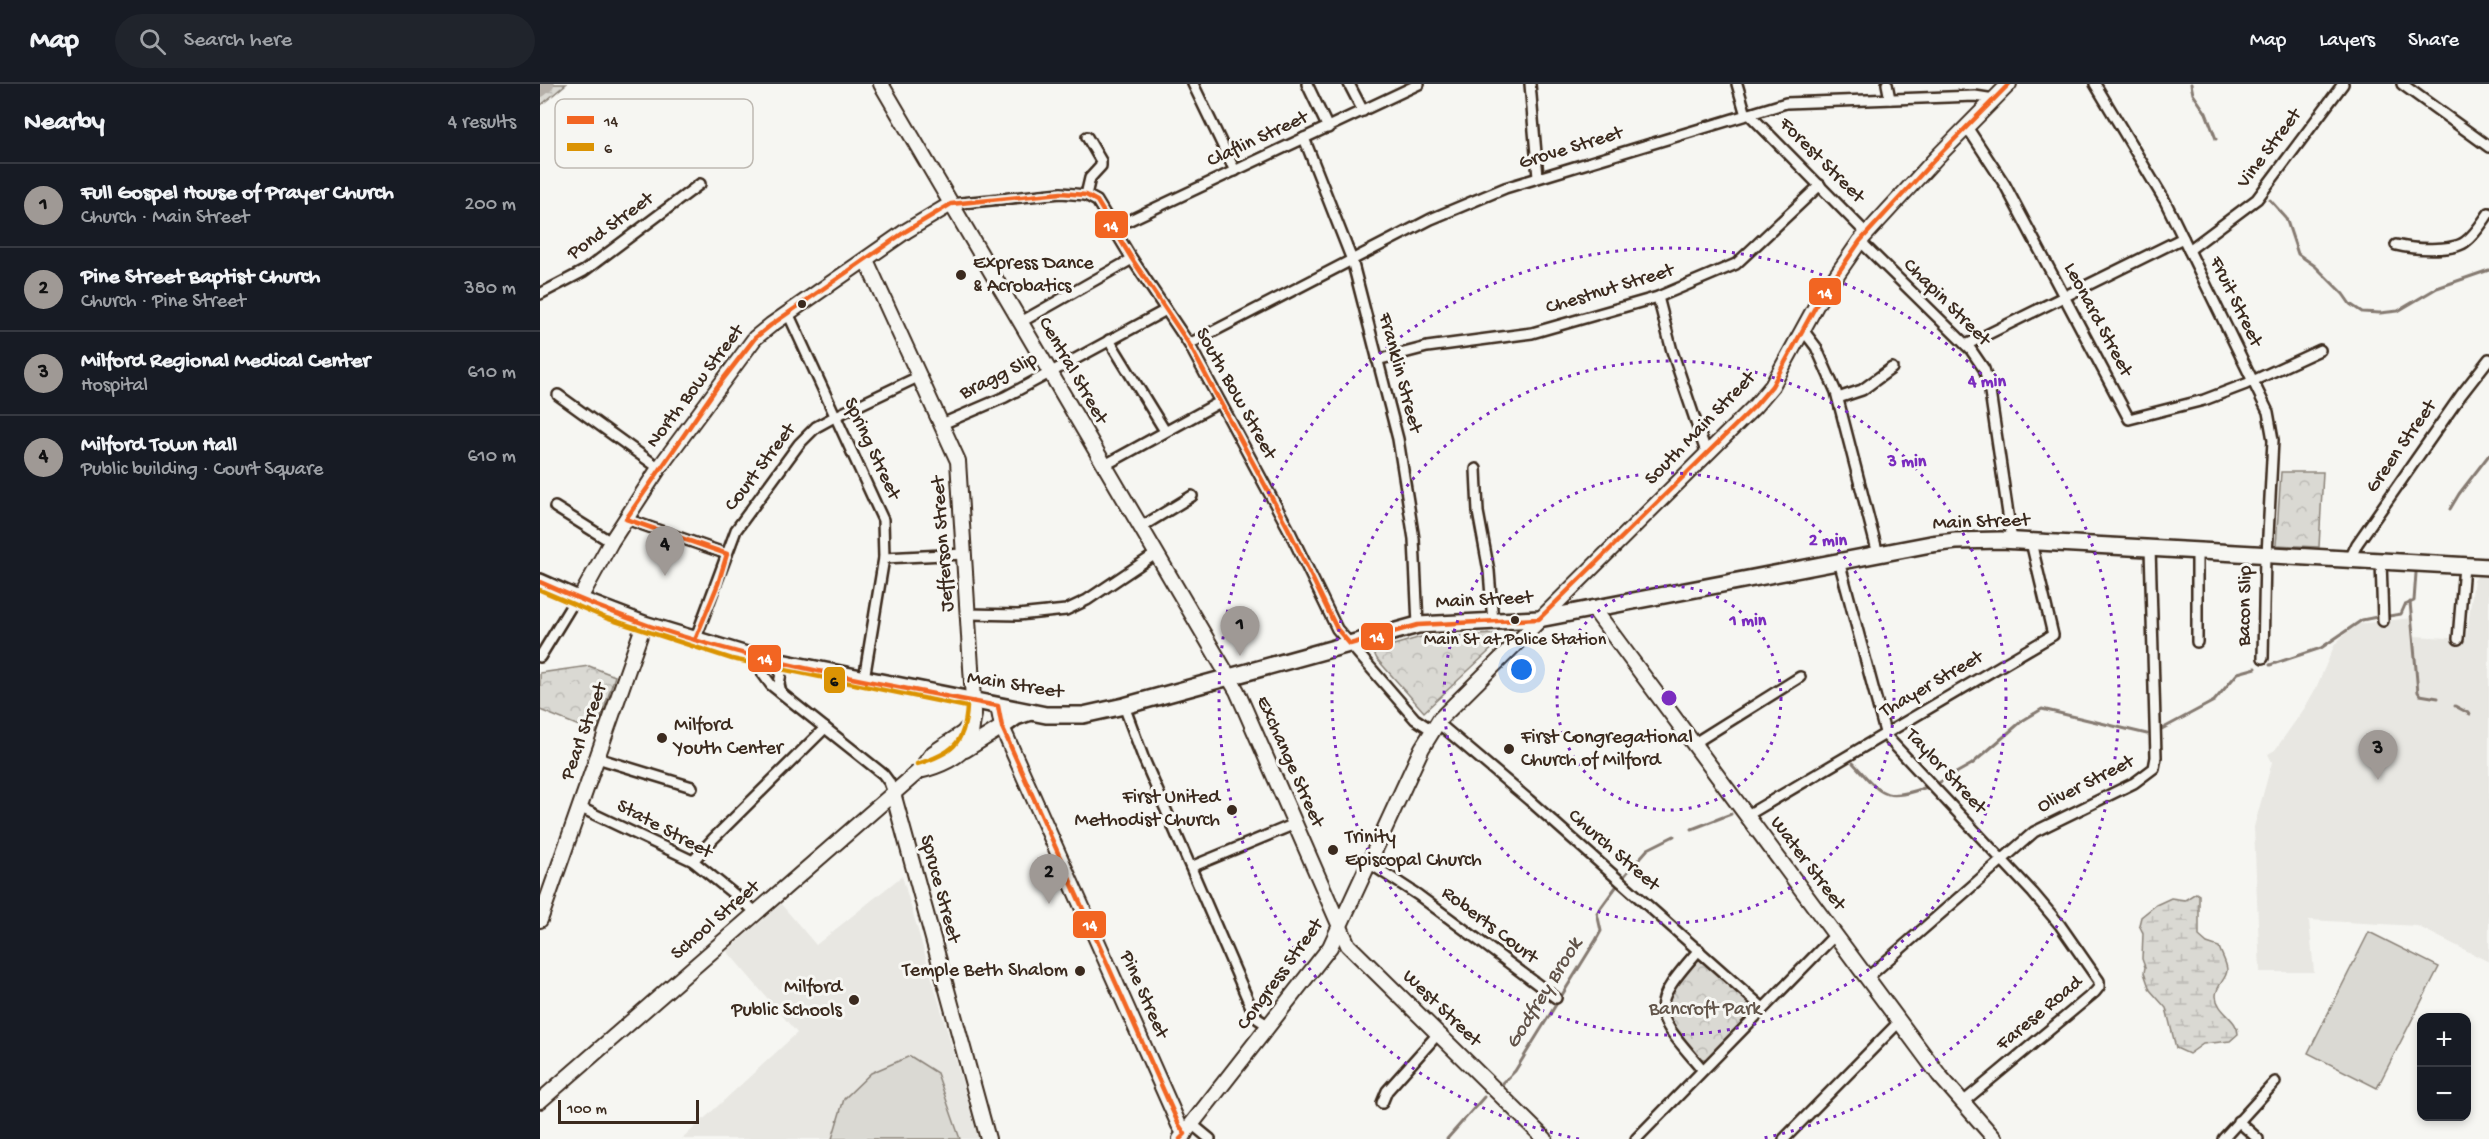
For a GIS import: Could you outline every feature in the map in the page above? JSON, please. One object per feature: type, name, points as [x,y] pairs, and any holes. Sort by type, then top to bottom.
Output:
[{"type":"main road","name":"Central Street","points":[[881,84],[1229,678]]},
{"type":"main road","name":"South Main Street","points":[[1539,620],[1755,406],[1772,386],[1818,302],[1863,237],[2009,84]]},
{"type":"main road","name":"North Bow Street","points":[[578,599],[611,542],[659,468],[755,338],[788,313],[951,204]]},
{"type":"main road","name":"Jefferson Street","points":[[866,260],[959,465],[975,701]]},
{"type":"main road","name":"Main Street","points":[[540,582],[644,624],[755,657],[1055,716],[1077,715],[1124,706],[1418,625],[1539,620],[1839,561],[1956,541],[2012,541],[2489,567]]},
{"type":"main road","name":"Water Street","points":[[1593,608],[1899,1022],[1962,1103],[1995,1139]]},
{"type":"main road","name":"Congress Street","points":[[1186,1133],[1316,966],[1340,928],[1435,726],[1539,620]]},
{"type":"main road","name":"Pearl Street","points":[[541,914],[644,624]]},
{"type":"main road","name":"Exchange Street","points":[[1229,678],[1340,928]]},
{"type":"main road","points":[[958,754],[969,742],[975,701]]},
{"type":"main road","name":"Pine Street","points":[[998,706],[1002,727],[1179,1125],[1186,1133]]},
{"type":"main road","points":[[1002,727],[1016,717],[1031,712]]},
{"type":"main road","name":"School Street","points":[[540,1101],[919,771],[933,753],[963,733],[972,724]]},
{"type":"main road","name":"School Street","points":[[919,771],[935,766],[958,754],[1002,727]]},
{"type":"main road","name":"Spruce Street","points":[[893,792],[988,1139]]},
{"type":"main road","name":"West Street","points":[[1340,928],[1348,945],[1545,1139]]},
{"type":"street","points":[[1193,84],[1235,171]]},
{"type":"street","points":[[1307,84],[1328,128]]},
{"type":"street","points":[[1349,84],[1363,111]]},
{"type":"street","name":"Claflin Street","points":[[1113,228],[1419,84]]},
{"type":"street","points":[[1530,84],[1538,177]]},
{"type":"street","name":"Forest Street","points":[[1737,84],[1748,115],[1820,185],[1863,237]]},
{"type":"street","points":[[1887,84],[1890,99]]},
{"type":"street","name":"Fruit Street","points":[[2095,84],[2143,162],[2268,412],[2273,435],[2266,555]]},
{"type":"street","name":"Vine Street","points":[[2189,250],[2230,221],[2261,195],[2343,84]]},
{"type":"street","points":[[2402,84],[2489,147]]},
{"type":"street","name":"Grove Street","points":[[1189,344],[1465,203],[1538,177],[1790,103],[1979,96],[1994,99]]},
{"type":"street","name":"Leonard Street","points":[[1967,127],[2005,185],[2129,419],[2204,400],[2253,381]]},
{"type":"street","points":[[951,204],[1061,193],[1086,195],[1090,178],[1101,166],[1101,161],[1087,137]]},
{"type":"street","name":"Franklin Street","points":[[1304,138],[1352,260],[1398,439],[1414,539],[1418,625]]},
{"type":"street","name":"Pond Street","points":[[540,294],[584,271],[700,184]]},
{"type":"street","name":"Chestnut Street","points":[[1377,360],[1427,347],[1532,333],[1658,297],[1736,264],[1820,185]]},
{"type":"street","name":"South Bow Street","points":[[1086,195],[1097,201],[1132,259],[1189,344],[1288,528],[1337,629],[1415,719],[1435,726]]},
{"type":"street","points":[[2396,245],[2420,248],[2458,246],[2469,239],[2489,213]]},
{"type":"street","name":"Chapin Street","points":[[1863,237],[1980,362],[1988,380],[2012,541]]},
{"type":"street","points":[[1966,345],[2183,238]]},
{"type":"street","points":[[1021,322],[1132,259]]},
{"type":"street","points":[[1658,297],[1672,351],[1707,456]]},
{"type":"street","name":"Bragg Slip","points":[[942,424],[1005,397],[1166,310]]},
{"type":"street","name":"Spring Street","points":[[788,313],[881,513],[885,535],[884,558],[864,679]]},
{"type":"street","points":[[1803,330],[1816,347],[1838,398],[1878,554]]},
{"type":"street","points":[[1109,340],[1165,431]]},
{"type":"street","points":[[2253,381],[2320,350]]},
{"type":"street","name":"Green Street","points":[[2350,559],[2357,544],[2461,395],[2489,359]]},
{"type":"street","points":[[1838,398],[1862,390],[1892,368]]},
{"type":"street","name":"Court Street","points":[[695,640],[718,584],[736,530],[799,444],[816,427],[920,376]]},
{"type":"street","points":[[558,396],[659,468]]},
{"type":"street","points":[[1105,465],[1220,402]]},
{"type":"street","points":[[1476,469],[1478,512],[1490,571],[1493,622]]},
{"type":"street","points":[[1141,527],[1192,496]]},
{"type":"street","points":[[555,507],[611,542]]},
{"type":"street","points":[[626,519],[727,554]]},
{"type":"street","name":"Thayer Street","points":[[1746,816],[2053,635],[2031,542]]},
{"type":"street","name":"Oliver Street","points":[[1867,978],[2040,828],[2134,783],[2154,768],[2156,758],[2150,548]]},
{"type":"street","points":[[2197,551],[2197,642]]},
{"type":"street","points":[[884,558],[964,554]]},
{"type":"street","points":[[968,614],[1018,615],[1066,610],[1088,600],[1157,554]]},
{"type":"street","name":"Bacon Slip","points":[[2263,658],[2266,555]]},
{"type":"street","name":"Taylor Street","points":[[1839,561],[1885,734],[1893,746],[2003,860]]},
{"type":"street","points":[[2381,561],[2383,621]]},
{"type":"street","points":[[2458,639],[2464,566]]},
{"type":"street","points":[[540,657],[578,599]]},
{"type":"street","name":"Spruce Street","points":[[755,657],[766,680],[885,776],[893,792]]},
{"type":"street","points":[[783,662],[779,684],[783,695]]},
{"type":"street","points":[[1693,744],[1800,677]]},
{"type":"street","points":[[1124,706],[1143,757],[1251,1007],[1258,1019],[1269,1026]]},
{"type":"street","name":"Church Street","points":[[1435,726],[1699,950],[1763,1008]]},
{"type":"street","points":[[693,861],[713,838],[825,728]]},
{"type":"street","points":[[597,758],[692,787]]},
{"type":"street","name":"State Street","points":[[579,807],[693,861],[756,912]]},
{"type":"street","points":[[1191,867],[1295,824]]},
{"type":"street","name":"Farese Road","points":[[1962,1103],[2095,993],[2099,987],[2097,975],[2060,925],[2003,860]]},
{"type":"street","name":"Roberts Court","points":[[1370,863],[1418,895],[1556,998]]},
{"type":"street","points":[[1636,1139],[1835,935]]},
{"type":"street","points":[[1699,950],[1666,991],[1662,1008],[1668,1029],[1703,1071]]},
{"type":"street","points":[[1784,1139],[1899,1022]]},
{"type":"street","points":[[1382,1103],[1387,1091],[1437,1035]]},
{"type":"street","points":[[2223,1139],[2275,1082]]},
{"type":"street","points":[[2238,1121],[2258,1139]]},
{"type":"street","points":[[1791,1131],[1799,1139]]},
{"type":"street","points":[[1186,1133],[1210,1139]]},
{"type":"shaded area","points":[[2478,576],[2489,577],[2489,962],[2417,926],[2309,920],[2314,972],[2260,972],[2254,827],[2272,762],[2268,754],[2275,750],[2304,709],[2335,644],[2347,632],[2358,624],[2412,618],[2414,636],[2466,639],[2474,580]]},
{"type":"shaded area","name":"Milford Public Schools","points":[[902,876],[979,1139],[682,1139],[797,1033],[727,951],[781,904],[816,945]]},
{"type":"green space","points":[[540,84],[566,84],[540,106]]},
{"type":"green space","points":[[2281,472],[2323,472],[2319,547],[2276,545]]},
{"type":"green space","points":[[1494,634],[1499,637],[1499,642],[1424,712],[1377,659],[1373,651],[1421,637]]},
{"type":"green space","points":[[589,666],[615,676],[596,733],[540,710],[540,673]]},
{"type":"green space","points":[[2196,893],[2199,895],[2199,936],[2207,943],[2219,947],[2227,967],[2227,973],[2216,992],[2217,1002],[2235,1024],[2238,1034],[2230,1041],[2203,1044],[2189,1054],[2176,1048],[2166,1008],[2150,990],[2144,973],[2143,933],[2139,925],[2141,917],[2156,905],[2171,898],[2185,900]]},
{"type":"green space","points":[[2369,932],[2439,967],[2377,1088],[2308,1053]]},
{"type":"green space","name":"Bancroft Park","points":[[1699,959],[1753,1009],[1752,1013],[1708,1059],[1694,1054],[1687,1047],[1674,1027],[1668,1008],[1668,1000],[1677,983]]},
{"type":"green space","points":[[910,1056],[937,1073],[960,1139],[832,1139],[844,1099],[871,1073]]},
{"type":"waterway","points":[[540,89],[546,84]]},
{"type":"waterway","name":"Godfrey Brook","points":[[2191,84],[2193,94],[2206,113],[2216,139]]},
{"type":"waterway","name":"Godfrey Brook","points":[[2270,200],[2286,218],[2298,254],[2315,266],[2350,304],[2362,312],[2398,311],[2437,288],[2489,270]]},
{"type":"waterway","name":"Godfrey Brook","points":[[2450,509],[2489,455]]},
{"type":"waterway","name":"Godfrey Brook","points":[[2389,616],[2401,614],[2405,605],[2414,601],[2416,573]]},
{"type":"waterway","points":[[2410,602],[2418,692],[2420,695],[2438,698]]},
{"type":"waterway","name":"Godfrey Brook","points":[[2270,665],[2321,648],[2362,620],[2377,617]]},
{"type":"waterway","name":"Godfrey Brook","points":[[2158,731],[2214,701],[2238,673],[2256,668]]},
{"type":"waterway","points":[[2455,706],[2470,714]]},
{"type":"waterway","name":"Godfrey Brook","points":[[1940,782],[1972,764],[2022,721],[2042,709],[2147,734]]},
{"type":"waterway","name":"Godfrey Brook","points":[[1853,763],[1870,782],[1884,793],[1901,794],[1927,787]]},
{"type":"waterway","name":"Godfrey Brook","points":[[1692,829],[1731,814]]},
{"type":"waterway","name":"Godfrey Brook","points":[[1625,875],[1648,849],[1674,836]]},
{"type":"waterway","name":"Godfrey Brook","points":[[1503,1083],[1515,1071],[1596,940],[1601,931],[1597,913],[1616,887]]},
{"type":"waterway","name":"Godfrey Brook","points":[[1447,1139],[1484,1097]]},
{"type":"transit line","name":"14","points":[[695,640],[718,584],[727,554],[626,519],[717,387],[755,338],[906,231],[951,204],[1061,193],[1086,195],[1097,201],[1132,259],[1189,344],[1288,528],[1337,629],[1350,644],[1418,625],[1539,619],[1755,406],[1772,386],[1818,302],[1860,241],[1937,157],[2009,84]]},
{"type":"transit line","name":"14","points":[[540,582],[650,626],[736,651],[822,672],[998,706],[1002,727],[1185,1134],[1180,1139]]},
{"type":"transit line","name":"6","points":[[540,590],[606,618],[732,659],[967,707],[963,730],[954,746],[939,756],[917,764]]},
{"type":"place","name":"Express Dance & Acrobatics","points":[[961,275]]},
{"type":"place","name":"Milford Town Hall","points":[[665,576]]},
{"type":"place","name":"Main St at Police Station","points":[[1515,620]]},
{"type":"place","name":"Full Gospel House of Prayer Church","points":[[1240,656]]},
{"type":"place","name":"Milford Youth Center","points":[[662,738]]},
{"type":"place","name":"First Congregational Church of Milford","points":[[1509,749]]},
{"type":"place","name":"Milford Regional Medical Center","points":[[2378,780]]},
{"type":"place","name":"First United Methodist Church","points":[[1232,810]]},
{"type":"place","name":"Trinity Episcopal Church","points":[[1333,850]]},
{"type":"place","name":"Pine Street Baptist Church","points":[[1049,904]]},
{"type":"place","name":"Temple Beth Shalom","points":[[1080,971]]},
{"type":"place","name":"Milford Public Schools","points":[[854,1000]]}]
